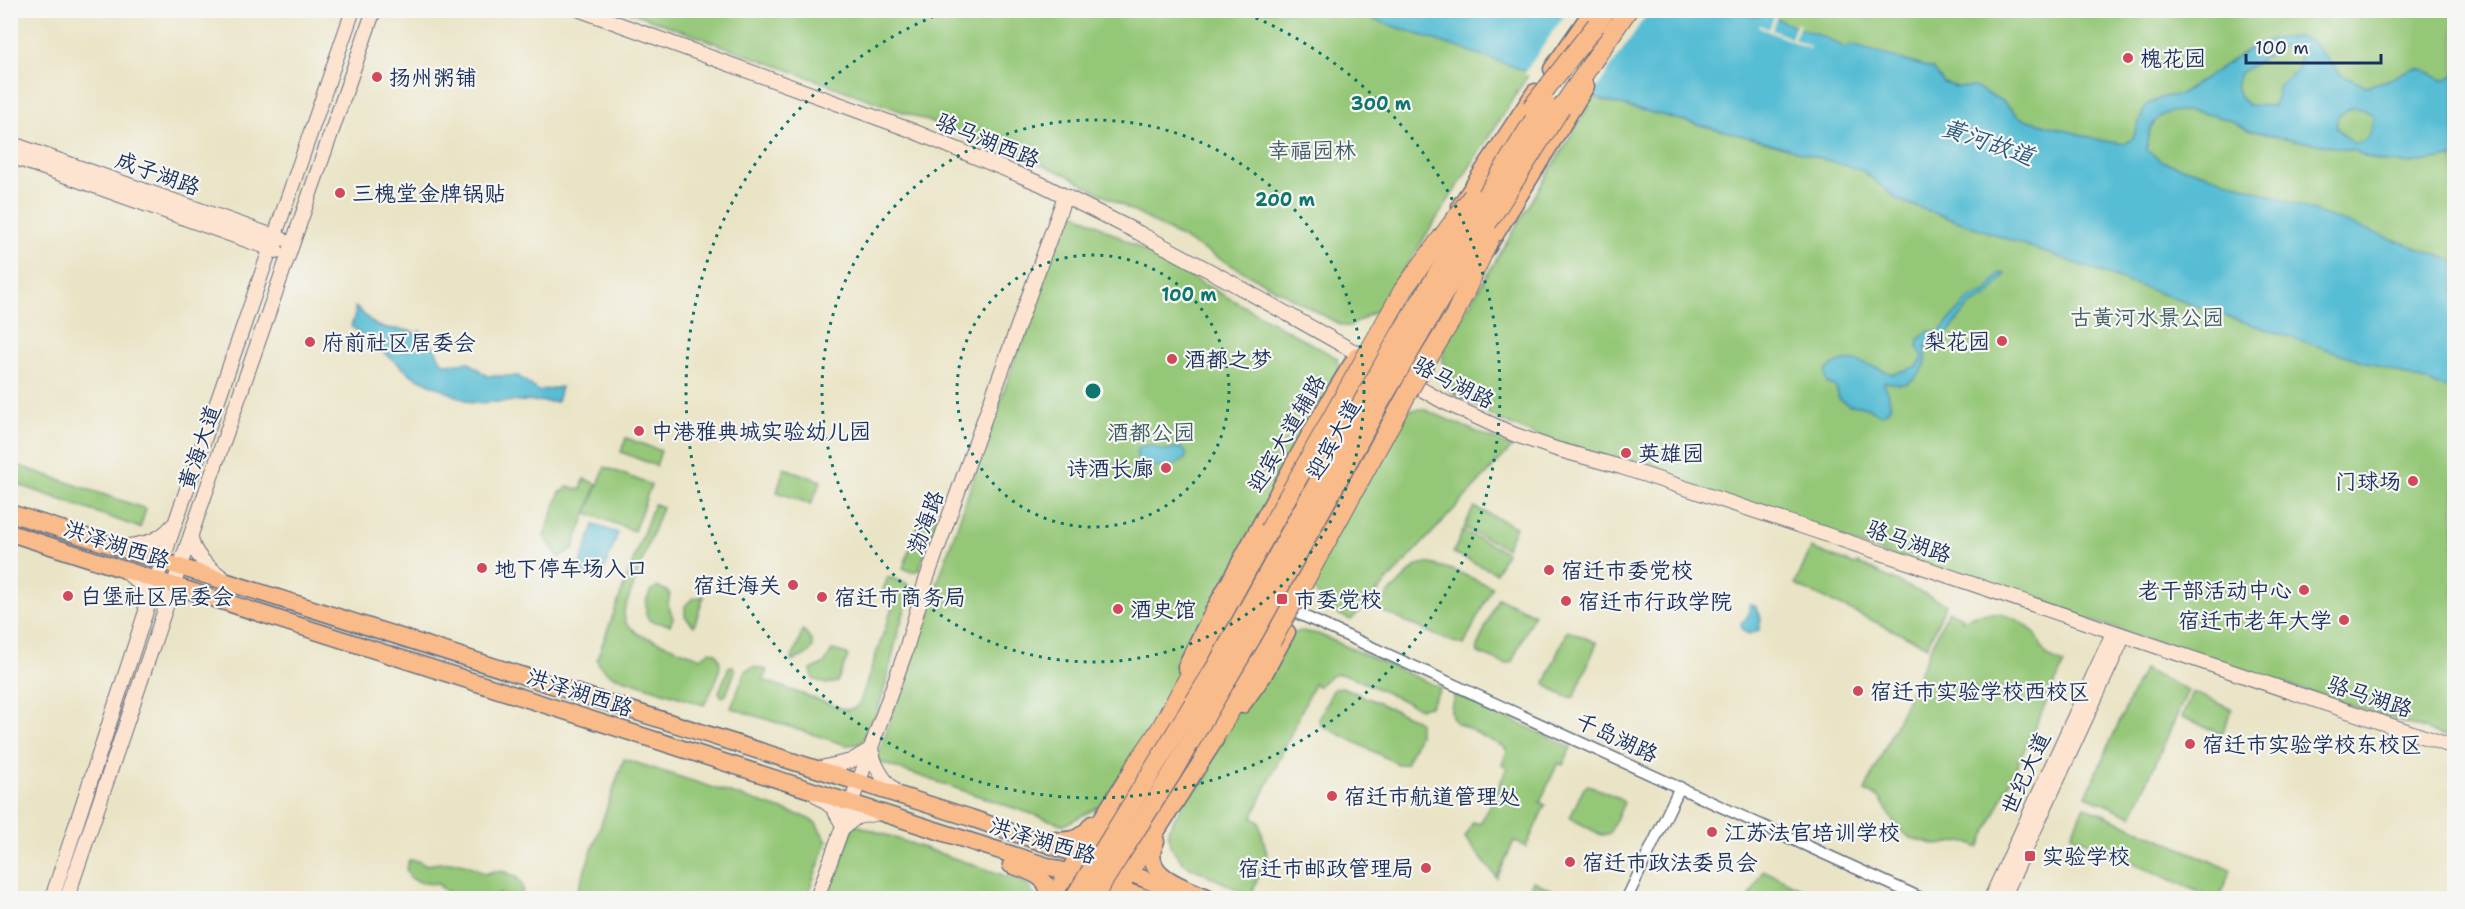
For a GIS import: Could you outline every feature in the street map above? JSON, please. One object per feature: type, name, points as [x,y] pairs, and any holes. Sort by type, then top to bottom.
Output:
[{"type":"highway","name":"迎宾大道","points":[[1093,898],[1172,775],[1255,632],[1372,418],[1454,276],[1565,111],[1628,10]]},
{"type":"highway","name":"迎宾大道","points":[[1074,898],[1215,668],[1400,334],[1598,15]]},
{"type":"highway","points":[[1134,768],[1160,729],[1403,290],[1451,227],[1542,92],[1598,15]]},
{"type":"highway","points":[[1207,750],[1272,641],[1415,380],[1454,316],[1490,237],[1565,111]]},
{"type":"main road","points":[[1130,895],[1130,873],[1207,750],[1263,675],[1395,431],[1426,357],[1565,111],[1637,10]]},
{"type":"main road","name":"迎宾大道辅路","points":[[1050,898],[1069,872],[1072,854],[1134,768],[1167,708],[1200,634],[1321,415],[1420,258],[1459,206],[1531,98],[1598,15]]},
{"type":"main road","name":"洪泽湖西路","points":[[10,513],[971,818],[1130,873],[1188,898]]},
{"type":"main road","name":"洪泽湖西路","points":[[10,533],[1069,872],[1130,895]]},
{"type":"main road","points":[[89,558],[95,558],[101,551],[96,541]]},
{"type":"main road","points":[[236,586],[232,596],[236,606]]},
{"type":"main road","points":[[971,818],[1042,839],[1073,840],[1089,830],[1109,799],[1134,768]]},
{"type":"main road","points":[[1194,770],[1186,792],[1158,835],[1151,850],[1151,860],[1157,871],[1165,877],[1209,898]]},
{"type":"main road","points":[[909,821],[966,851],[1028,871],[1048,885],[1050,898]]},
{"type":"street","name":"黄海大道","points":[[67,898],[162,616],[165,583],[163,563],[176,522],[353,10]]},
{"type":"street","name":"黄海大道","points":[[52,898],[147,612],[165,583],[179,568],[374,10]]},
{"type":"street","name":"骆马湖西路","points":[[580,10],[908,129],[1065,196],[1158,243],[1359,355]]},
{"type":"street","name":"成子湖路","points":[[10,143],[273,243]]},
{"type":"street","name":"成子湖路","points":[[10,156],[290,249]]},
{"type":"street","name":"渤海路","points":[[817,898],[872,749],[905,653],[925,584],[1065,196]]},
{"type":"street","name":"骆马湖路","points":[[1359,355],[1470,415],[1556,449],[1621,467],[1801,526],[2117,635],[2454,747]]},
{"type":"street","points":[[1426,357],[1424,373],[1427,384],[1438,394],[1474,415],[1556,449]]},
{"type":"street","points":[[116,547],[152,541],[167,532],[176,522]]},
{"type":"street","points":[[192,532],[194,548],[201,559],[236,586]]},
{"type":"street","points":[[122,569],[140,584],[147,612]]},
{"type":"street","points":[[162,616],[175,602],[184,597],[201,595]]},
{"type":"street","name":"千岛湖路","points":[[1298,613],[1921,898]]},
{"type":"street","name":"世纪大道","points":[[1991,898],[2117,635]]},
{"type":"street","name":"世纪大道","points":[[2003,898],[2120,644],[2117,635]]},
{"type":"street","points":[[812,769],[851,761],[872,749],[873,760],[883,779],[902,797]]},
{"type":"street","points":[[1627,898],[1680,787]]},
{"type":"street","points":[[806,789],[825,800],[833,808],[844,827],[857,817],[882,813]]},
{"type":"green space","name":"幸福园林","points":[[628,11],[1569,11],[1379,309],[1349,327],[1341,325],[1067,175],[1012,152]]},
{"type":"green space","name":"古黄河水景公园","points":[[1653,11],[2454,11],[2454,739],[1801,526],[1535,435],[1502,421],[1451,392],[1442,361],[1446,343],[1590,104]]},
{"type":"green space","name":"酒都公园","points":[[1067,208],[1337,358],[1343,397],[1108,802],[1064,825],[876,761]]},
{"type":"green space","points":[[1423,409],[1512,447],[1351,620],[1324,604],[1316,592],[1311,576],[1407,410]]},
{"type":"green space","points":[[626,438],[661,451],[656,466],[621,452]]},
{"type":"green space","points":[[11,463],[146,509],[140,528],[11,482]]},
{"type":"green space","points":[[605,467],[651,485],[634,531],[587,513]]},
{"type":"green space","points":[[784,468],[821,481],[811,504],[777,492]]},
{"type":"green space","points":[[584,479],[597,484],[573,549],[559,557],[544,536],[560,492],[568,486],[581,490]]},
{"type":"green space","points":[[654,504],[662,507],[624,611],[625,622],[638,634],[701,658],[710,651],[716,653],[719,658],[719,672],[704,705],[611,675],[599,665],[597,659]]},
{"type":"green space","points":[[1474,507],[1516,527],[1506,548],[1464,528]]},
{"type":"green space","points":[[923,511],[937,515],[938,518],[919,570],[912,572],[903,568]]},
{"type":"green space","points":[[1463,531],[1506,552],[1496,573],[1453,553]]},
{"type":"green space","points":[[1811,548],[1855,565],[1857,563],[1946,604],[1927,646],[1795,585]]},
{"type":"green space","points":[[1427,563],[1453,570],[1492,587],[1464,645],[1447,640],[1375,608],[1417,565]]},
{"type":"green space","points":[[888,577],[906,583],[912,591],[901,622],[880,703],[867,733],[859,744],[846,745],[731,708],[746,670],[754,667],[767,670],[763,680],[846,710],[856,708],[895,599],[882,593]]},
{"type":"green space","points":[[658,587],[670,594],[668,604],[673,618],[670,625],[650,621],[646,614],[646,602],[651,590]]},
{"type":"green space","points":[[704,596],[694,626],[685,616],[685,606],[692,599]]},
{"type":"green space","points":[[1498,598],[1534,614],[1512,662],[1506,664],[1478,653],[1477,647]]},
{"type":"green space","points":[[1948,611],[1963,617],[1962,621],[1991,613],[2020,621],[2035,634],[2047,656],[2064,664],[1979,848],[1963,841],[1937,845],[1911,838],[1898,829],[1880,798],[1865,791]]},
{"type":"green space","points":[[803,630],[812,641],[811,650],[804,656],[791,661]]},
{"type":"green space","points":[[1567,630],[1597,643],[1574,697],[1558,693],[1545,683]]},
{"type":"green space","points":[[1301,631],[1318,634],[1441,688],[1430,706],[1419,708],[1350,676],[1340,674],[1329,677],[1319,686],[1314,684],[1252,818],[1259,822],[1267,854],[1251,896],[1184,864],[1170,846],[1168,830],[1271,649],[1288,635]]},
{"type":"green space","points":[[832,650],[848,656],[837,682],[826,684],[813,679],[811,670],[825,663]]},
{"type":"green space","points":[[733,666],[735,671],[726,695],[722,697],[719,692],[729,667]]},
{"type":"green space","points":[[2143,669],[2188,690],[2132,816],[2086,796]]},
{"type":"green space","points":[[1342,687],[1415,719],[1419,723],[1419,735],[1406,764],[1398,764],[1321,725],[1319,719],[1332,692]]},
{"type":"green space","points":[[2192,692],[2232,709],[2222,734],[2182,717]]},
{"type":"green space","points":[[1455,694],[1571,747],[1563,765],[1558,763],[1540,802],[1545,805],[1526,847],[1514,841],[1497,878],[1465,838],[1473,822],[1480,824],[1507,769],[1502,765],[1507,751],[1504,747],[1455,722],[1451,705]]},
{"type":"green space","points":[[624,759],[805,817],[816,823],[827,842],[806,898],[575,898]]},
{"type":"green space","points":[[1588,785],[1619,798],[1624,803],[1609,834],[1601,835],[1570,818],[1583,789]]},
{"type":"green space","points":[[2084,806],[2231,870],[2219,898],[2212,898],[2071,835]]},
{"type":"green space","points":[[854,824],[1026,883],[1036,898],[827,898]]},
{"type":"green space","points":[[409,860],[419,861],[425,865],[456,862],[485,874],[497,871],[509,873],[519,880],[523,891],[517,898],[499,894],[494,898],[457,896],[438,884],[423,883],[410,878],[406,869]]},
{"type":"green space","points":[[1763,870],[1813,894],[1810,898],[1749,898]]},
{"type":"green space","points":[[1533,881],[1570,898],[1525,898]]},
{"type":"water","name":"黄河故道","points":[[1717,10],[1724,14],[1734,12],[1752,17],[1770,14],[1845,48],[1852,45],[1933,69],[1944,83],[1957,87],[1974,87],[2002,101],[2021,118],[2104,141],[2125,144],[2133,138],[2146,105],[2163,97],[2179,95],[2249,49],[2273,39],[2298,37],[2311,42],[2343,76],[2366,86],[2416,68],[2427,71],[2440,79],[2449,78],[2454,74],[2454,160],[2452,157],[2403,163],[2379,161],[2355,151],[2264,133],[2226,119],[2186,111],[2163,115],[2154,122],[2149,134],[2147,150],[2161,161],[2238,184],[2454,261],[2454,391],[2201,308],[1898,200],[1863,171],[1767,142],[1605,101],[1504,63],[1348,11]],"holes":[[[2295,45],[2300,54],[2298,69],[2279,85],[2274,106],[2248,105],[2240,97],[2236,85],[2240,73],[2282,47]],[[2352,108],[2363,109],[2373,116],[2372,127],[2367,138],[2354,144],[2336,127],[2338,116]]]},
{"type":"water","points":[[2000,273],[2005,274],[1989,295],[1968,307],[1948,333],[1928,341],[1925,348],[1925,365],[1914,379],[1904,384],[1884,382],[1890,400],[1886,412],[1880,415],[1867,407],[1849,405],[1839,399],[1836,387],[1827,383],[1826,371],[1843,361],[1867,364],[1893,374],[1918,366],[1923,357],[1918,348],[1919,339],[1929,331],[1939,332],[1969,299],[1986,292]]},
{"type":"water","points":[[355,307],[378,326],[407,330],[417,334],[419,331],[423,333],[441,361],[446,364],[469,362],[487,376],[518,376],[539,391],[561,387],[557,402],[472,403],[413,376],[351,326]]},
{"type":"water","points":[[1151,445],[1164,450],[1181,448],[1186,452],[1186,458],[1168,467],[1150,466],[1138,460],[1136,453],[1139,447]]},
{"type":"water","points":[[594,525],[618,533],[601,579],[578,571]]},
{"type":"water","points":[[1750,605],[1755,606],[1761,619],[1759,630],[1749,634],[1743,631],[1741,624],[1748,616]]},
{"type":"pier","points":[[1567,11],[1649,11],[1590,98],[1524,74]]},
{"type":"pier","points":[[1775,14],[1777,16],[1772,30],[1791,38],[1797,23],[1800,25],[1794,39],[1811,47],[1810,49],[1758,27],[1759,25],[1769,29]]},
{"type":"place","name":"槐花园","points":[[2128,58]]},
{"type":"place","name":"扬州粥铺","points":[[377,77]]},
{"type":"place","name":"三槐堂金牌锅贴","points":[[340,193]]},
{"type":"place","name":"梨花园","points":[[2002,341]]},
{"type":"place","name":"府前社区居委会","points":[[310,342]]},
{"type":"place","name":"酒都之梦","points":[[1172,359]]},
{"type":"place","name":"中港雅典城实验幼儿园","points":[[639,431]]},
{"type":"place","name":"英雄园","points":[[1626,453]]},
{"type":"place","name":"诗酒长廊","points":[[1166,468]]},
{"type":"place","name":"门球场","points":[[2413,481]]},
{"type":"place","name":"地下停车场入口","points":[[482,568]]},
{"type":"place","name":"宿迁市委党校","points":[[1549,570]]},
{"type":"place","name":"宿迁海关","points":[[793,585]]},
{"type":"place","name":"老干部活动中心","points":[[2304,590]]},
{"type":"place","name":"白堡社区居委会","points":[[68,596]]},
{"type":"place","name":"宿迁市商务局","points":[[822,597]]},
{"type":"place","name":"市委党校","points":[[1282,599]]},
{"type":"place","name":"宿迁市行政学院","points":[[1566,601]]},
{"type":"place","name":"酒史馆","points":[[1118,609]]},
{"type":"place","name":"宿迁市老年大学","points":[[2344,620]]},
{"type":"place","name":"宿迁市实验学校西校区","points":[[1858,691]]},
{"type":"place","name":"宿迁市实验学校东校区","points":[[2190,744]]},
{"type":"place","name":"宿迁市航道管理处","points":[[1332,796]]},
{"type":"place","name":"江苏法官培训学校","points":[[1712,832]]},
{"type":"place","name":"实验学校","points":[[2030,856]]},
{"type":"place","name":"宿迁市政法委员会","points":[[1570,862]]},
{"type":"place","name":"宿迁市邮政管理局","points":[[1426,868]]}]
